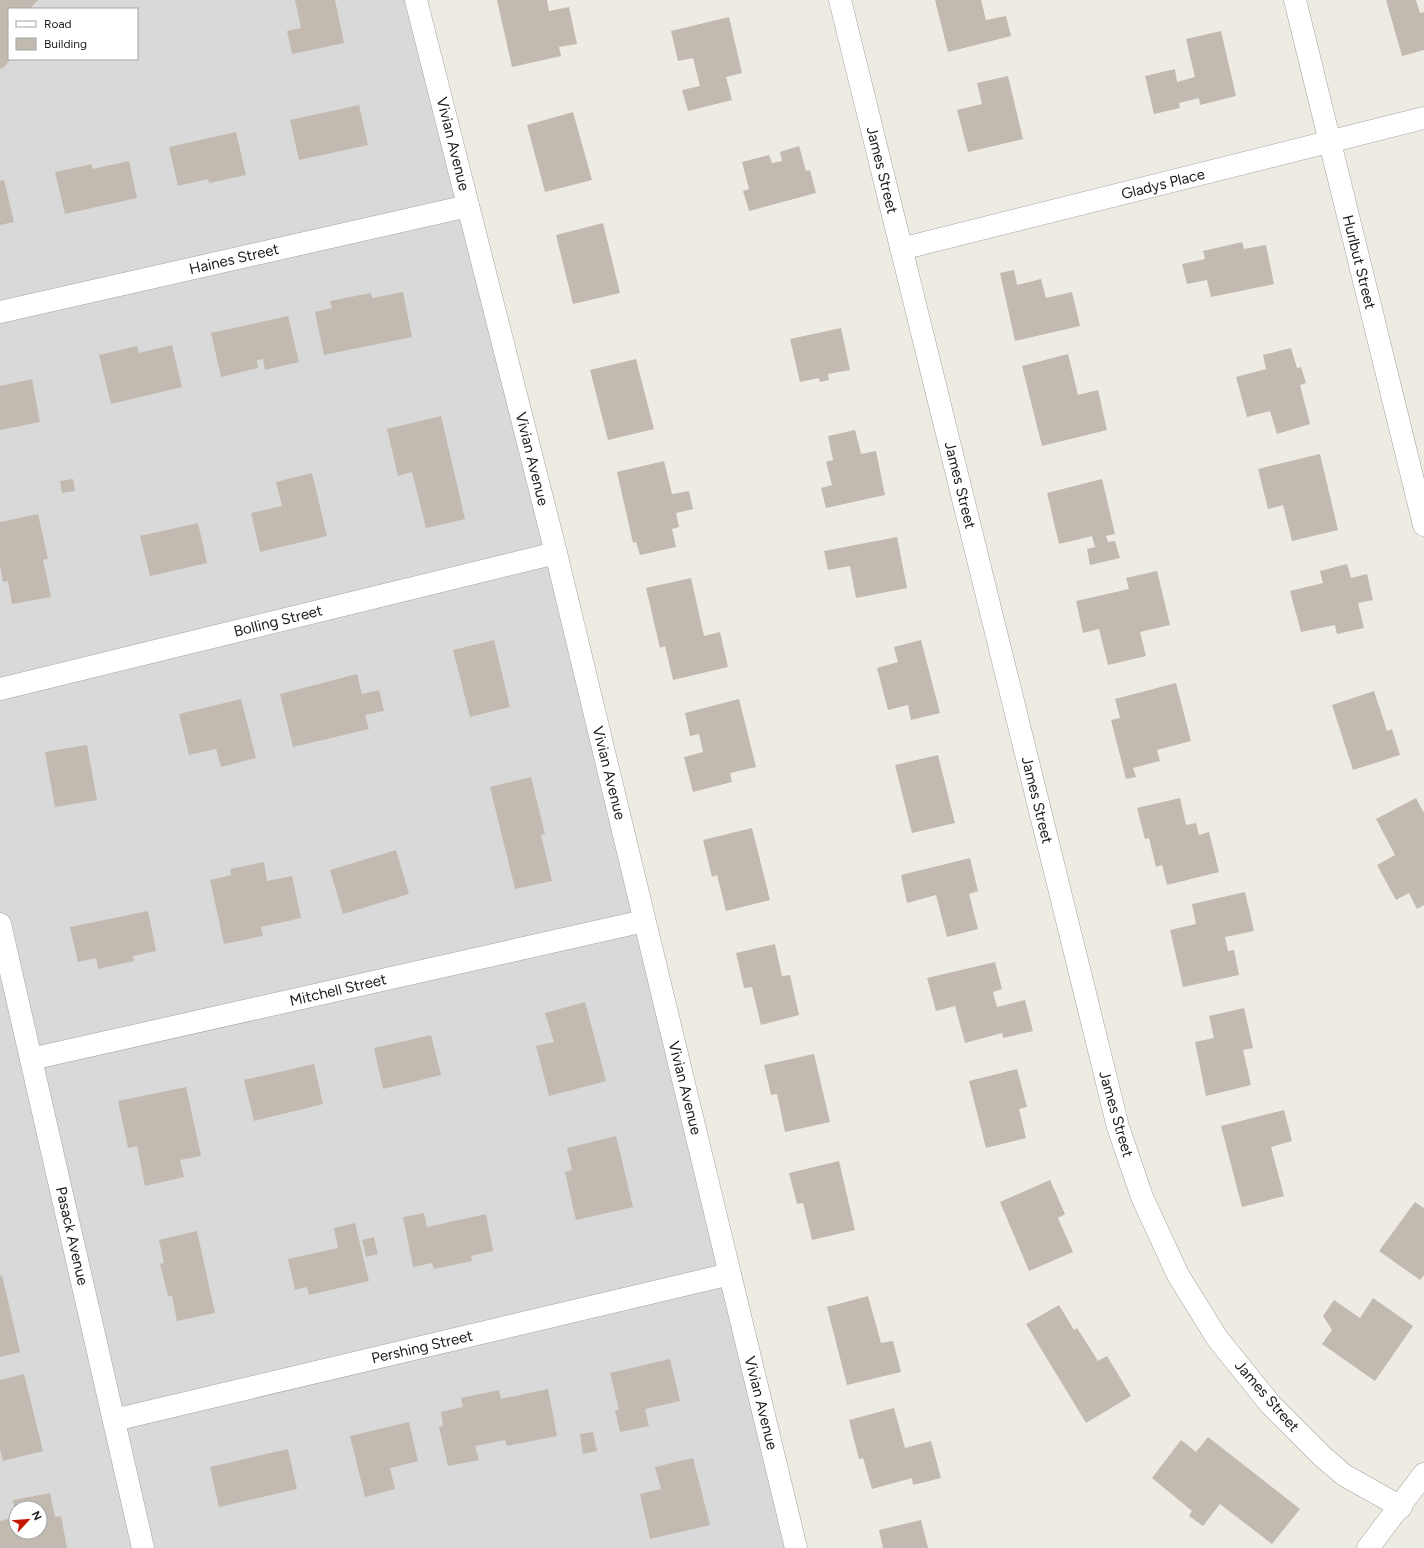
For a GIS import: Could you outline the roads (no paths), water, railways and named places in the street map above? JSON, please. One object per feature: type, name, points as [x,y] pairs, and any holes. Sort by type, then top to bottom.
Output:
[{"type":"street","name":"Vivian Avenue","points":[[416,0],[556,553],[796,1548]]},
{"type":"street","name":"James Street","points":[[840,0],[1118,1127],[1142,1197],[1178,1275],[1217,1338],[1271,1405],[1323,1457],[1344,1475],[1400,1507]]},
{"type":"street","name":"Hurlbut Street","points":[[1295,0],[1424,524]]},
{"type":"street","name":"Gladys Place","points":[[901,249],[1424,118]]},
{"type":"street","name":"Haines Street","points":[[0,312],[468,206]]},
{"type":"street","name":"Bolling Street","points":[[0,690],[556,553]]},
{"type":"street","name":"Mitchell Street","points":[[31,1059],[644,921]]},
{"type":"street","name":"Pasack Avenue","points":[[0,924],[143,1548]]},
{"type":"street","name":"Pershing Street","points":[[114,1420],[730,1274]]},
{"type":"street","points":[[1368,1548],[1424,1474]]}]
